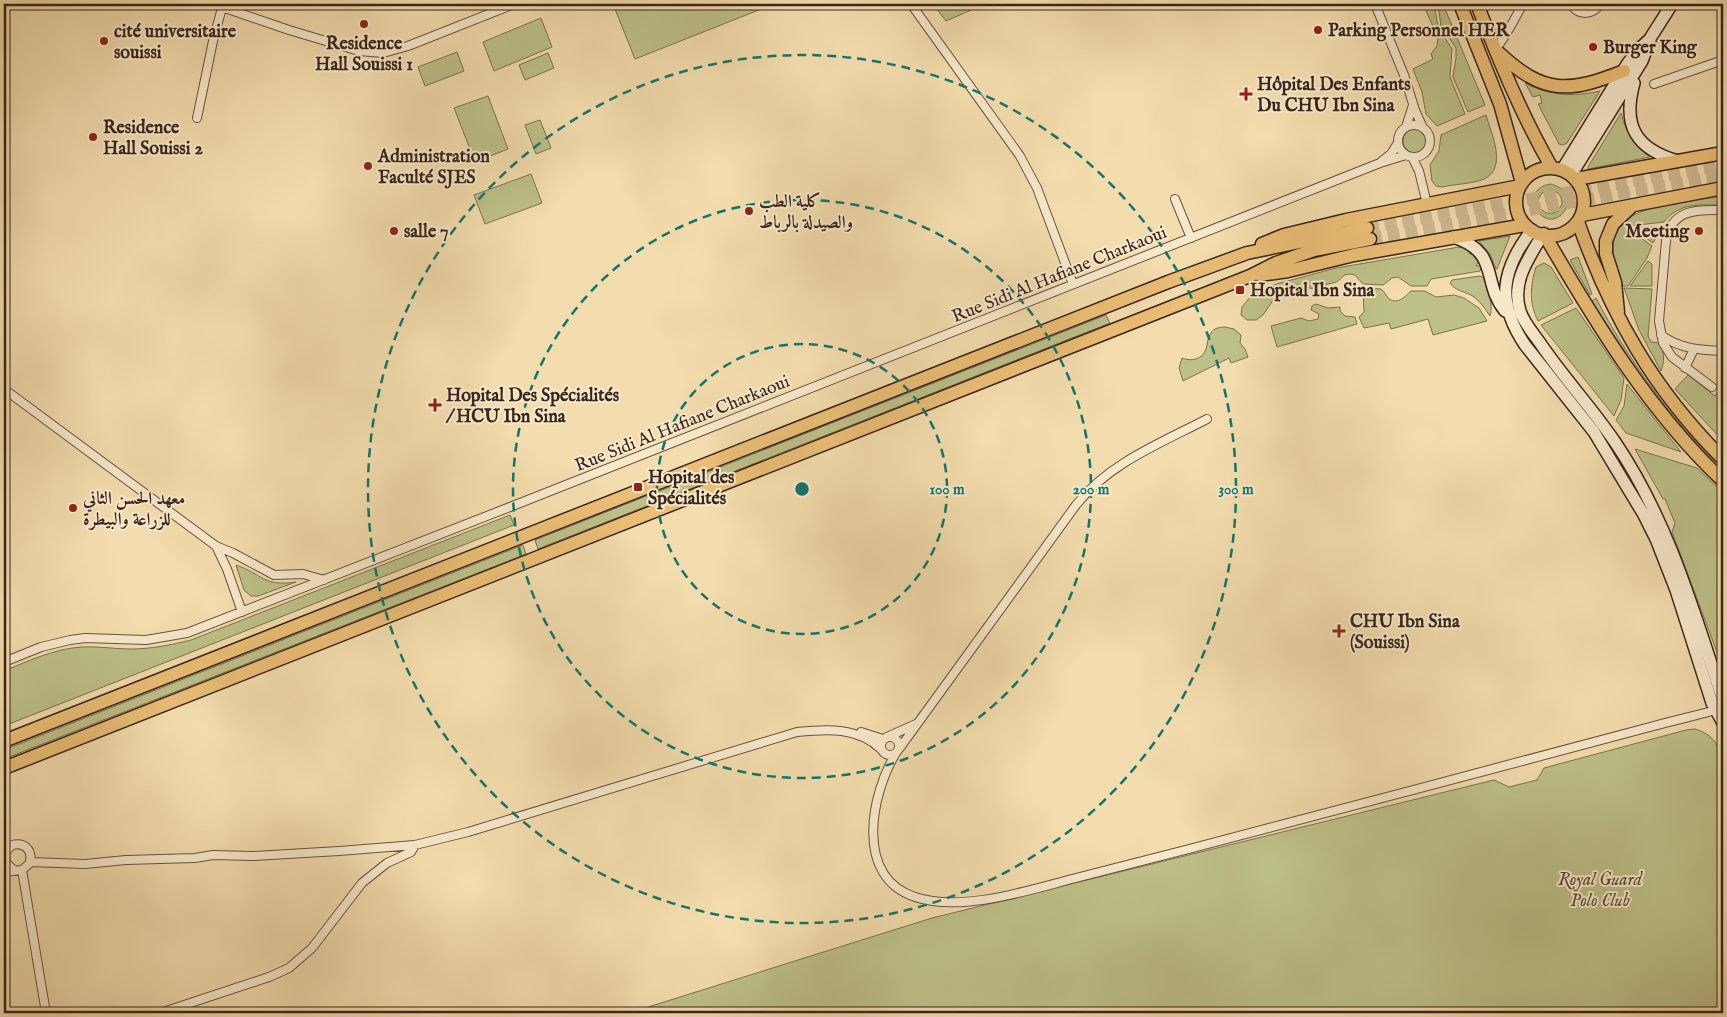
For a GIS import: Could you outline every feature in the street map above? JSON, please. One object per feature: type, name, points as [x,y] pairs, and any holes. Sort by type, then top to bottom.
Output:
[{"type":"main road","points":[[1460,4],[1500,104],[1514,150],[1521,185]]},
{"type":"main road","points":[[1250,276],[1279,272],[1354,255],[1453,237],[1536,231],[1557,235],[1563,234],[1569,231],[1580,218],[1584,204],[1583,194],[1565,173],[1520,106],[1476,4]]},
{"type":"main road","points":[[1565,173],[1624,70],[1639,49],[1651,37],[1672,4]]},
{"type":"main road","points":[[1565,173],[1638,68],[1646,53],[1651,37]]},
{"type":"main road","points":[[1495,49],[1514,67],[1529,76],[1557,86],[1587,84],[1624,70]]},
{"type":"main road","points":[[1638,68],[1629,103],[1630,118],[1635,133],[1650,150],[1664,157],[1682,162]]},
{"type":"main road","points":[[1723,154],[1682,162],[1565,173],[1545,168],[1532,174],[1521,185],[1517,193],[1517,210],[1536,231],[1637,382],[1688,446],[1723,481]]},
{"type":"main road","points":[[4,741],[1149,289],[1248,253],[1265,243],[1294,232],[1521,185]]},
{"type":"main road","points":[[1580,218],[1634,205],[1723,188]]},
{"type":"main road","points":[[1618,318],[1617,294],[1606,254],[1606,242],[1613,224],[1634,205]]},
{"type":"main road","points":[[1580,218],[1596,271],[1618,318],[1634,346],[1667,396],[1723,460]]},
{"type":"main road","points":[[1508,314],[1504,292],[1507,273],[1520,247],[1536,231]]},
{"type":"main road","points":[[1536,231],[1519,279],[1517,294],[1523,320],[1550,359],[1616,442],[1650,504],[1678,568],[1723,700]]},
{"type":"main road","points":[[4,768],[1250,276],[1276,263],[1368,234],[1248,253]]},
{"type":"main road","points":[[1453,237],[1470,244],[1483,257],[1487,264],[1496,295],[1508,314],[1517,334],[1594,432],[1644,515],[1667,564],[1723,723]]},
{"type":"street","points":[[197,118],[222,5],[289,30],[350,48],[383,53],[402,48],[514,4]]},
{"type":"street","points":[[911,4],[1020,156],[1037,188],[1072,284]]},
{"type":"street","points":[[1375,4],[1404,75],[1413,104],[1430,141],[1428,149],[1423,155],[1421,176],[1427,204]]},
{"type":"street","points":[[1495,49],[1502,44],[1522,4]]},
{"type":"street","points":[[1571,4],[1574,9],[1583,14],[1593,12],[1600,4]]},
{"type":"street","points":[[1654,84],[1723,60]]},
{"type":"street","points":[[1381,162],[1398,143],[1399,136],[1411,116],[1413,104]]},
{"type":"street","points":[[1406,127],[1416,125],[1423,128]]},
{"type":"street","points":[[1398,143],[1401,150],[1409,156],[1421,176]]},
{"type":"street","points":[[1409,156],[1423,155]]},
{"type":"street","name":"Rue Sidi Al Hafiane Charkaoui","points":[[4,662],[41,647],[70,640],[84,638],[146,640],[173,636],[242,612],[1381,162],[1409,156]]},
{"type":"street","points":[[1176,199],[1190,238]]},
{"type":"street","points":[[1712,387],[1686,368],[1667,350],[1661,335],[1659,321],[1666,241],[1669,229],[1677,219],[1690,212],[1723,210]]},
{"type":"street","points":[[1661,335],[1674,344],[1694,349],[1723,351]]},
{"type":"street","points":[[1686,368],[1694,349]]},
{"type":"street","points":[[4,389],[216,546],[233,553],[267,573],[274,575],[303,574],[324,580]]},
{"type":"street","points":[[1207,419],[1125,462],[1107,473],[1090,488],[1070,512],[898,751],[886,774],[874,812],[874,843],[881,868],[895,885],[912,896],[939,902],[997,897],[1126,866],[1719,709]]},
{"type":"street","points":[[216,546],[227,569],[242,612]]},
{"type":"street","points":[[886,774],[881,746],[885,738],[917,724]]},
{"type":"street","points":[[30,862],[85,864],[126,860],[195,858],[213,855],[296,854],[415,845],[468,832],[779,736],[815,730],[852,732],[868,733],[885,738],[892,736],[897,739],[899,744],[898,751],[893,755],[883,752],[868,738],[852,732]]},
{"type":"street","points":[[4,872],[22,870],[28,866],[31,854],[25,846],[17,844],[6,849],[5,860],[7,865],[14,870]]},
{"type":"street","points":[[160,1013],[269,977],[289,968],[312,948],[362,883],[383,866],[411,852],[415,845]]},
{"type":"street","points":[[22,870],[46,1013]]},
{"type":"green space","points":[[613,4],[774,4],[635,59]]},
{"type":"green space","points":[[933,4],[985,4],[946,21]]},
{"type":"green space","points":[[1423,4],[1434,4],[1438,27],[1452,49],[1450,77],[1465,114],[1437,126],[1426,114],[1422,92],[1413,69],[1433,59],[1431,54],[1437,46],[1438,38]]},
{"type":"green space","points":[[1438,4],[1443,4],[1485,105],[1468,112],[1453,77],[1456,48],[1441,26]]},
{"type":"green space","points":[[541,18],[552,47],[494,71],[483,42]]},
{"type":"green space","points":[[457,52],[464,71],[425,86],[418,67]]},
{"type":"green space","points":[[548,53],[554,68],[525,80],[519,65]]},
{"type":"green space","points":[[1525,83],[1543,91],[1571,95],[1600,91],[1567,143],[1563,145],[1559,144],[1538,104],[1542,103],[1540,95],[1533,97]]},
{"type":"green space","points":[[488,96],[508,149],[475,162],[454,108]]},
{"type":"green space","points":[[1621,113],[1631,138],[1650,157],[1588,169],[1588,167]]},
{"type":"green space","points":[[1486,115],[1496,150],[1495,167],[1491,174],[1484,179],[1474,182],[1442,187],[1436,186],[1432,181],[1430,165],[1439,151],[1441,135]]},
{"type":"green space","points":[[540,120],[551,148],[536,154],[525,125]]},
{"type":"green space","points":[[1415,129],[1420,130],[1426,136],[1426,146],[1420,152],[1415,153],[1410,152],[1404,146],[1403,141],[1404,136],[1410,130]]},
{"type":"green space","points":[[531,174],[542,203],[485,224],[474,195]]},
{"type":"green space","points":[[1550,184],[1555,185],[1566,194],[1566,208],[1556,218],[1548,219],[1536,209],[1535,195],[1540,188]],"holes":[[[1550,190],[1559,194],[1562,204],[1558,211],[1553,213],[1544,212],[1540,208],[1538,200],[1542,193]]]},
{"type":"green space","points":[[1723,196],[1723,205],[1691,206],[1676,211],[1664,222],[1629,226],[1629,229],[1652,246],[1647,258],[1628,286],[1623,286],[1615,265],[1613,253],[1614,240],[1618,229],[1625,221],[1634,215],[1655,207]]},
{"type":"green space","points":[[1634,227],[1663,227],[1653,243],[1633,229]]},
{"type":"green space","points":[[1510,236],[1496,269],[1490,254],[1479,241]]},
{"type":"green space","points":[[1459,247],[1467,249],[1472,254],[1478,262],[1476,266],[1481,268],[1480,271],[1431,279],[1427,286],[1411,286],[1398,277],[1392,278],[1383,285],[1363,284],[1355,275],[1347,274],[1336,282],[1314,289],[1298,285],[1288,293],[1276,296],[1263,315],[1256,320],[1247,320],[1241,315],[1242,307],[1251,296],[1259,290],[1280,283],[1336,268]]},
{"type":"green space","points":[[1578,257],[1592,294],[1590,295],[1570,260]]},
{"type":"green space","points":[[1648,261],[1652,264],[1652,286],[1630,286]]},
{"type":"green space","points":[[1544,263],[1551,267],[1573,303],[1538,321],[1533,308],[1532,288],[1536,267]]},
{"type":"green space","points":[[1480,276],[1484,278],[1490,297],[1490,316],[1476,299],[1455,288],[1450,283],[1452,280]]},
{"type":"green space","points":[[1366,288],[1381,289],[1393,301],[1402,299],[1411,291],[1425,291],[1436,297],[1454,295],[1464,298],[1479,308],[1487,321],[1433,335],[1428,319],[1391,329],[1389,323],[1364,328],[1359,317],[1364,312],[1363,290]]},
{"type":"green space","points":[[1624,288],[1652,289],[1648,336],[1651,342],[1660,343],[1664,357],[1661,371],[1639,330]]},
{"type":"green space","points":[[1596,298],[1622,343],[1653,389],[1687,432],[1723,469],[1723,473],[1668,413],[1636,370],[1592,301]]},
{"type":"green space","points":[[1316,304],[1328,308],[1340,307],[1340,311],[1345,316],[1355,317],[1357,324],[1277,347],[1271,326],[1301,318],[1309,321],[1318,319],[1319,314],[1311,310],[1312,306]]},
{"type":"green space","points":[[1576,308],[1624,378],[1621,400],[1614,416],[1541,325]]},
{"type":"green space","points":[[1106,315],[1110,323],[538,549],[535,540]]},
{"type":"green space","points":[[1225,327],[1234,329],[1241,335],[1240,343],[1248,357],[1231,363],[1229,358],[1183,381],[1179,368],[1182,358],[1193,360],[1200,357],[1205,352],[1212,331]]},
{"type":"green space","points":[[1688,375],[1715,396],[1723,386],[1723,441],[1675,389]]},
{"type":"green space","points":[[1627,384],[1681,452],[1626,433],[1616,420],[1624,406]]},
{"type":"green space","points":[[1635,449],[1697,468],[1723,493],[1723,668],[1672,532],[1675,523],[1665,499],[1663,499]]},
{"type":"green space","points":[[510,515],[514,525],[4,726],[4,671],[22,663],[71,648],[138,649],[191,640]]},
{"type":"green space","points":[[523,545],[526,554],[4,759],[4,750]]},
{"type":"green space","points":[[236,565],[264,579],[277,583],[296,582],[258,596],[251,596],[244,590]]},
{"type":"green space","name":"Royal Guard Polo Club","points":[[1695,729],[1714,740],[1723,760],[1723,1013],[629,1013],[932,918],[1494,780],[1509,787],[1537,780],[1544,768]]},
{"type":"tunnel","points":[[1367,228],[1723,165]]},
{"type":"tunnel","points":[[1370,239],[1723,175]]},
{"type":"place","name":"ٍResidence Hall Souissi 1","points":[[364,24]]},
{"type":"place","name":"Parking Personnel HER","points":[[1318,30]]},
{"type":"place","name":"cité universitaire souissi","points":[[104,41]]},
{"type":"place","name":"Burger King","points":[[1593,47]]},
{"type":"place","name":"Hôpital Des Enfants Du CHU Ibn Sina","points":[[1246,94]]},
{"type":"place","name":"Residence Hall Souissi 2","points":[[93,137]]},
{"type":"place","name":"Administration Faculté SJES","points":[[368,166]]},
{"type":"place","name":"كلية الطب والصيدلة بالرباط","points":[[749,211]]},
{"type":"place","name":"salle 7","points":[[394,231]]},
{"type":"place","name":"Meeting","points":[[1699,231]]},
{"type":"place","name":"Hopital Ibn Sina","points":[[1240,290]]},
{"type":"place","name":"Hopital Des Spécialités / HCU Ibn Sina","points":[[435,405]]},
{"type":"place","name":"Hopital des Spécialités","points":[[638,487]]},
{"type":"place","name":"معهد الحسن الثاني للزراعة والبيطرة","points":[[73,508]]},
{"type":"place","name":"CHU Ibn Sina (Souissi)","points":[[1339,631]]}]
